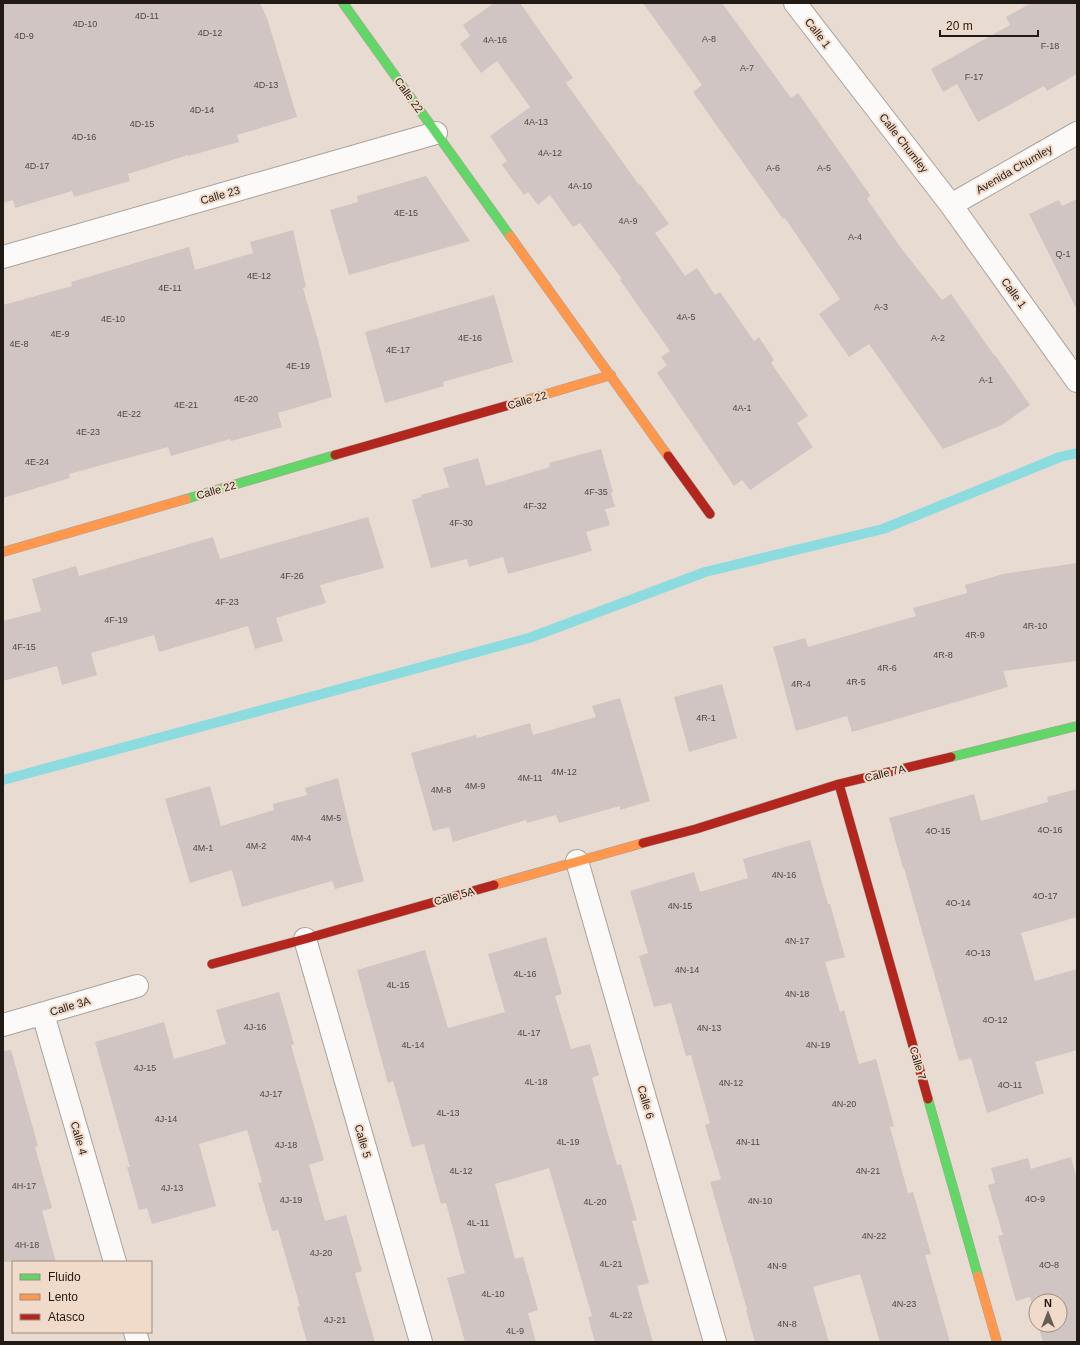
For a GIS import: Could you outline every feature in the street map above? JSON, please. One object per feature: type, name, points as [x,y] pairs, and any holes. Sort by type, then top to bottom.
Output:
[{"type":"street","name":"Calle 22","points":[[3,552],[610,375],[343,3]]},
{"type":"street","name":"Calle 1","points":[[795,3],[856,81]]},
{"type":"street","name":"Calle Chumley","points":[[856,81],[951,205]]},
{"type":"street","name":"Calle 23","points":[[3,257],[436,133]]},
{"type":"street","name":"Avenida Chumley","points":[[951,205],[1077,133]]},
{"type":"street","name":"Calle 1","points":[[951,205],[1077,381]]},
{"type":"street","points":[[610,375],[710,514]]},
{"type":"street","name":"Calle 7A","points":[[696,829],[839,784],[1077,726]]},
{"type":"street","name":"Calle 7","points":[[839,784],[997,1342]]},
{"type":"street","name":"Calle 5A","points":[[212,964],[696,829]]},
{"type":"street","name":"Calle 6","points":[[577,861],[714,1342]]},
{"type":"street","name":"Calle 5","points":[[305,939],[421,1342]]},
{"type":"street","name":"Calle 3A","points":[[3,1025],[137,986]]},
{"type":"street","name":"Calle 4","points":[[43,1014],[115,1261]]},
{"type":"building","points":[[3,3],[260,3],[267,18],[297,117],[237,135],[239,142],[188,155],[128,174],[130,181],[74,197],[72,191],[15,208],[13,200],[3,203]]},
{"type":"building","points":[[494,3],[520,3],[573,78],[566,83],[639,185],[640,184],[669,224],[655,233],[685,276],[697,268],[715,295],[720,292],[754,341],[759,337],[774,360],[771,363],[808,416],[797,423],[813,447],[750,490],[742,480],[734,486],[657,373],[667,365],[661,357],[670,351],[620,280],[622,279],[580,223],[573,227],[550,195],[538,205],[528,192],[524,195],[502,165],[507,161],[490,136],[530,107],[497,61],[481,73],[460,44],[470,36],[463,25]]},
{"type":"building","points":[[643,3],[722,3],[791,98],[798,93],[870,195],[867,199],[901,248],[942,300],[951,294],[1030,405],[1002,425],[943,449],[869,344],[849,357],[819,314],[840,299],[785,218],[783,219],[693,92],[702,85]]},
{"type":"building","points":[[1031,3],[1077,3],[1077,74],[1047,91],[1044,86],[978,122],[957,84],[943,92],[931,69],[1010,25],[1006,17]]},
{"type":"building","points":[[426,176],[470,241],[349,275],[330,210],[358,202],[357,196]]},
{"type":"building","points":[[1077,199],[1077,310],[1029,214],[1059,200],[1062,206]]},
{"type":"building","points":[[293,230],[306,287],[303,288],[332,397],[278,413],[282,427],[231,441],[230,439],[171,456],[168,447],[69,474],[70,478],[3,498],[3,305],[72,286],[71,282],[189,247],[195,270],[253,253],[250,242]]},
{"type":"building","points":[[494,295],[513,362],[443,382],[444,386],[385,403],[365,332]]},
{"type":"building","points":[[601,449],[613,492],[611,493],[615,507],[605,509],[610,525],[586,532],[592,551],[508,574],[503,557],[469,567],[467,559],[431,568],[412,500],[421,497],[421,495],[449,487],[443,468],[478,458],[486,486],[550,467],[549,463]]},
{"type":"building","points":[[368,517],[384,568],[320,585],[326,603],[276,618],[283,641],[255,649],[248,626],[159,652],[154,635],[91,653],[97,675],[62,685],[57,666],[3,681],[3,621],[41,611],[32,579],[76,566],[79,576],[213,537],[220,559]]},
{"type":"building","points":[[1077,563],[1077,661],[1003,671],[1008,687],[852,732],[847,716],[796,731],[773,647],[805,638],[808,647],[916,616],[913,608],[967,593],[965,585],[1003,574]]},
{"type":"building","points":[[722,684],[737,738],[689,752],[674,697]]},
{"type":"building","points":[[620,698],[650,801],[620,810],[620,806],[559,823],[556,815],[527,823],[526,820],[453,842],[449,827],[433,831],[411,753],[476,735],[477,738],[530,723],[533,735],[596,717],[592,706]]},
{"type":"building","points":[[338,778],[364,881],[335,889],[332,881],[242,907],[232,870],[190,883],[165,799],[210,786],[221,826],[274,810],[273,804],[307,795],[305,788]]},
{"type":"building","points":[[1077,789],[1077,917],[1021,933],[1035,981],[1077,969],[1077,1050],[1035,1062],[1044,1093],[987,1113],[971,1058],[959,1061],[889,818],[974,794],[981,821],[1048,802],[1047,797]]},
{"type":"building","points":[[810,840],[845,957],[825,962],[840,1012],[844,1010],[859,1064],[876,1059],[894,1126],[890,1127],[908,1193],[913,1192],[931,1254],[925,1255],[950,1342],[880,1342],[860,1274],[813,1287],[829,1342],[755,1342],[746,1310],[747,1309],[710,1182],[721,1179],[705,1125],[710,1123],[691,1055],[686,1056],[671,1003],[654,1007],[639,956],[648,953],[630,891],[694,872],[700,892],[748,878],[743,859]]},
{"type":"building","points":[[546,937],[562,994],[555,996],[571,1049],[590,1044],[599,1075],[592,1078],[617,1165],[621,1164],[637,1220],[632,1221],[649,1283],[637,1286],[653,1342],[595,1342],[588,1317],[592,1316],[549,1168],[495,1184],[515,1259],[523,1257],[538,1310],[528,1313],[536,1342],[465,1342],[447,1278],[465,1273],[446,1203],[441,1204],[424,1144],[412,1147],[393,1081],[388,1083],[357,970],[425,950],[448,1028],[505,1012],[488,954]]},
{"type":"building","points":[[279,992],[294,1044],[291,1045],[324,1160],[309,1165],[325,1221],[346,1215],[362,1271],[355,1273],[375,1342],[307,1342],[297,1307],[300,1306],[278,1230],[272,1231],[258,1183],[262,1182],[247,1130],[199,1144],[216,1206],[152,1224],[147,1208],[139,1210],[127,1167],[130,1167],[95,1042],[164,1022],[174,1059],[226,1044],[216,1010]]},
{"type":"building","points":[[11,1050],[38,1146],[35,1147],[52,1208],[42,1211],[56,1261],[3,1262],[3,1051]]},
{"type":"building","points":[[1071,1157],[1077,1179],[1077,1342],[1043,1342],[1040,1333],[1068,1333],[1068,1293],[1028,1293],[1028,1298],[1016,1301],[998,1236],[1003,1235],[988,1185],[995,1183],[991,1168],[1028,1158],[1031,1169]]},
{"type":"waterway","points":[[3,780],[529,638],[705,572],[883,529],[1060,457],[1077,453]]},
{"type":"traffic: fast","points":[[343,3],[510,236]]},
{"type":"traffic: fast","points":[[186,499],[335,455]]},
{"type":"traffic: fast","points":[[951,757],[1077,726]]},
{"type":"traffic: fast","points":[[928,1099],[978,1276]]},
{"type":"traffic: slow","points":[[510,236],[668,456]]},
{"type":"traffic: slow","points":[[516,403],[611,375]]},
{"type":"traffic: slow","points":[[3,552],[186,499]]},
{"type":"traffic: slow","points":[[494,885],[643,843]]},
{"type":"traffic: slow","points":[[978,1276],[997,1342]]},
{"type":"traffic: jam","points":[[335,455],[516,403]]},
{"type":"traffic: jam","points":[[668,456],[710,514]]},
{"type":"traffic: jam","points":[[643,843],[696,829],[839,784],[951,757]]},
{"type":"traffic: jam","points":[[839,784],[928,1099]]},
{"type":"traffic: jam","points":[[212,964],[494,885]]}]
